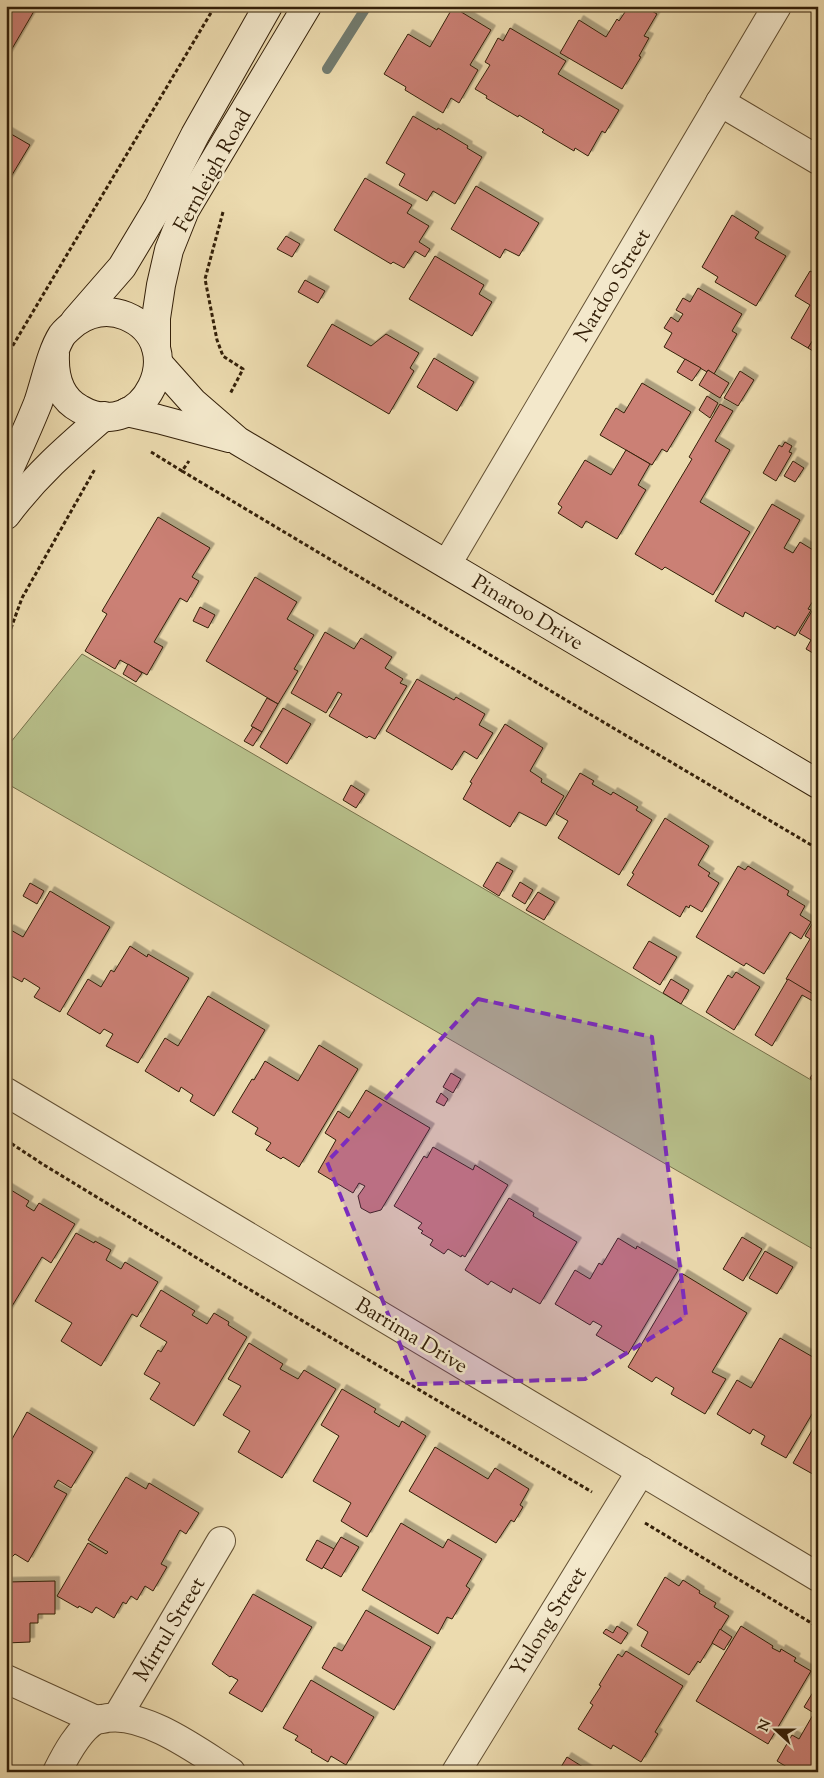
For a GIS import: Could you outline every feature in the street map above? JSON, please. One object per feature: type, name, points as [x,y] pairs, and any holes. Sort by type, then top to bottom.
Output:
[{"type":"street","name":"Fernleigh Road","points":[[71,326],[122,267],[158,207],[195,135],[268,6]]},
{"type":"street","name":"Fernleigh Road","points":[[157,356],[156,318],[161,285],[169,250],[185,210],[308,6]]},
{"type":"street","name":"Nardoo Street","points":[[448,564],[777,6]]},
{"type":"street","points":[[720,102],[818,160]]},
{"type":"street","points":[[6,476],[38,403],[63,334],[85,316],[102,312],[119,313],[135,320],[148,332],[157,356],[156,379],[150,393],[140,404],[115,414],[53,460],[23,491],[6,515]]},
{"type":"street","points":[[55,354],[56,380],[61,391],[70,401],[79,409],[91,414],[115,414]]},
{"type":"street","name":"Pinaroo Drive","points":[[157,356],[211,426]]},
{"type":"street","name":"Pinaroo Drive","points":[[115,414],[211,426],[448,564],[818,784]]},
{"type":"street","name":"Barrima Drive","points":[[6,1092],[818,1577]]},
{"type":"street","name":"Yulong Street","points":[[456,1772],[641,1471]]},
{"type":"street","name":"Mirrul Street","points":[[57,1772],[76,1738],[106,1718],[221,1541]]},
{"type":"street","points":[[6,1679],[106,1718],[138,1720],[163,1731],[231,1772]]},
{"type":"path","points":[[6,357],[215,6]]},
{"type":"path","points":[[182,471],[234,388],[243,369],[223,356],[217,340],[205,279]]},
{"type":"path","points":[[147,450],[519,673],[818,849]]},
{"type":"path","points":[[6,667],[9,657],[10,631],[22,598],[100,461]]},
{"type":"path","points":[[6,1140],[44,1166],[228,1277],[818,1627]]},
{"type":"highlighted area","points":[[478,999],[652,1037],[686,1316],[585,1379],[416,1384],[327,1162]]},
{"type":"green space","points":[[82,654],[818,1084],[818,1252],[6,783],[6,748]]},
{"type":"building","points":[[6,6],[37,6],[6,59]]},
{"type":"building","points":[[629,6],[643,6],[657,14],[644,36],[649,38],[639,56],[641,57],[622,89],[560,53],[579,20],[606,37],[617,19],[619,21]]},
{"type":"building","points":[[453,7],[491,30],[470,65],[478,70],[459,103],[451,98],[443,113],[405,90],[406,87],[384,74],[408,34],[430,47]]},
{"type":"building","points":[[510,28],[566,61],[558,74],[619,110],[605,133],[602,131],[588,156],[575,148],[574,151],[542,132],[544,130],[486,98],[487,96],[475,89],[490,65],[485,62],[498,38],[503,41]]},
{"type":"building","points":[[413,116],[437,130],[438,128],[482,157],[455,204],[433,191],[427,201],[399,185],[405,174],[386,163]]},
{"type":"building","points":[[6,131],[30,145],[6,185]]},
{"type":"building","points":[[365,178],[412,205],[407,213],[429,226],[419,242],[430,249],[425,257],[415,251],[404,268],[393,262],[391,264],[334,230]]},
{"type":"building","points":[[476,186],[539,223],[519,256],[505,249],[500,258],[451,229]]},
{"type":"building","points":[[732,215],[759,232],[755,238],[786,256],[756,306],[715,282],[718,277],[702,267]]},
{"type":"building","points":[[286,236],[300,244],[292,257],[277,249]]},
{"type":"building","points":[[435,256],[484,285],[479,294],[492,302],[472,336],[409,299]]},
{"type":"building","points":[[810,271],[818,275],[818,332],[808,348],[791,338],[810,305],[795,296]]},
{"type":"building","points":[[305,280],[325,291],[318,303],[298,292]]},
{"type":"building","points":[[698,288],[742,314],[732,331],[737,334],[714,374],[708,370],[707,372],[664,347],[672,333],[664,328],[671,317],[678,322],[683,314],[676,310],[683,298],[690,302]]},
{"type":"building","points":[[332,324],[371,346],[386,334],[419,353],[410,368],[414,371],[389,414],[307,366]]},
{"type":"building","points":[[818,332],[818,354],[808,348]]},
{"type":"building","points":[[434,358],[474,382],[457,411],[417,387]]},
{"type":"building","points":[[685,359],[701,368],[692,381],[677,372]]},
{"type":"building","points":[[708,370],[729,383],[720,398],[699,385]]},
{"type":"building","points":[[740,371],[754,380],[738,406],[724,398]]},
{"type":"building","points":[[642,383],[691,412],[667,452],[662,449],[652,465],[600,435],[616,408],[624,413]]},
{"type":"building","points":[[707,396],[718,403],[710,418],[699,410]]},
{"type":"building","points":[[720,404],[733,411],[715,441],[730,450],[700,502],[750,532],[713,595],[665,567],[662,570],[635,554],[692,459],[689,457]]},
{"type":"building","points":[[785,442],[792,446],[789,452],[792,453],[776,481],[763,473],[779,445],[782,447]]},
{"type":"building","points":[[626,450],[650,464],[638,485],[646,490],[617,539],[586,521],[582,528],[558,513],[562,507],[558,504],[585,460],[611,475]]},
{"type":"building","points":[[793,461],[804,468],[795,482],[784,476]]},
{"type":"building","points":[[772,504],[800,520],[784,548],[793,553],[800,542],[818,553],[818,598],[816,596],[808,609],[811,610],[795,636],[777,626],[775,629],[745,612],[743,617],[715,601]]},
{"type":"building","points":[[158,517],[210,548],[192,577],[199,581],[187,602],[180,598],[154,642],[163,647],[147,675],[120,660],[115,669],[85,651],[107,614],[102,611]]},
{"type":"building","points":[[255,577],[297,602],[287,619],[314,635],[294,669],[298,671],[278,704],[206,661]]},
{"type":"building","points":[[200,607],[215,615],[208,628],[193,621]]},
{"type":"building","points":[[812,611],[818,614],[818,656],[806,649],[811,640],[799,633]]},
{"type":"building","points":[[325,632],[354,649],[361,638],[392,657],[385,668],[403,679],[400,683],[407,686],[375,739],[369,736],[367,738],[329,716],[342,694],[338,692],[326,713],[291,693]]},
{"type":"building","points":[[128,664],[142,673],[136,682],[123,674]]},
{"type":"building","points":[[417,679],[454,700],[456,697],[485,714],[479,725],[493,733],[477,759],[464,751],[452,770],[386,731]]},
{"type":"building","points":[[267,698],[278,704],[262,732],[251,726]]},
{"type":"building","points":[[283,708],[311,724],[287,764],[260,747]]},
{"type":"building","points":[[505,724],[543,748],[530,771],[542,779],[541,782],[564,796],[546,826],[519,812],[510,827],[463,799],[472,783],[470,782]]},
{"type":"building","points":[[253,727],[262,732],[253,746],[244,741]]},
{"type":"building","points":[[580,773],[594,781],[592,784],[611,795],[613,792],[638,807],[636,810],[652,820],[619,875],[558,838],[568,821],[556,814]]},
{"type":"building","points":[[351,785],[365,794],[356,808],[343,800]]},
{"type":"building","points":[[665,818],[709,846],[698,865],[710,873],[708,876],[719,883],[702,912],[690,905],[689,908],[686,906],[680,917],[627,885],[634,874],[632,873]]},
{"type":"building","points":[[497,862],[513,871],[499,896],[483,886]]},
{"type":"building","points":[[738,866],[745,870],[748,866],[789,891],[787,895],[805,906],[800,915],[811,922],[801,939],[790,932],[764,974],[746,963],[744,966],[696,937]]},
{"type":"building","points":[[520,882],[533,890],[525,904],[512,896]]},
{"type":"building","points":[[30,883],[44,891],[37,904],[23,896]]},
{"type":"building","points":[[50,891],[110,927],[60,1012],[34,997],[40,988],[24,978],[22,982],[6,973],[6,934],[9,929],[23,937]]},
{"type":"building","points":[[538,892],[555,902],[544,920],[526,910]]},
{"type":"building","points":[[818,914],[818,997],[786,979],[810,939],[805,936]]},
{"type":"building","points":[[649,941],[677,957],[660,985],[633,968]]},
{"type":"building","points":[[130,946],[147,957],[148,954],[189,978],[138,1063],[106,1046],[113,1034],[104,1029],[100,1034],[67,1014],[88,979],[101,987],[111,970],[114,972]]},
{"type":"building","points":[[736,972],[760,987],[734,1030],[706,1012],[728,975],[732,978]]},
{"type":"building","points":[[671,979],[689,990],[681,1004],[663,993]]},
{"type":"building","points":[[788,979],[818,997],[818,1004],[802,995],[772,1046],[755,1035]]},
{"type":"building","points":[[208,996],[265,1030],[214,1116],[190,1101],[193,1095],[181,1087],[179,1092],[145,1071],[165,1038],[178,1046]]},
{"type":"building","points":[[319,1045],[358,1069],[299,1167],[283,1157],[281,1159],[266,1150],[271,1143],[255,1134],[258,1128],[232,1112],[265,1061],[298,1081]]},
{"type":"building","points":[[818,1066],[818,1083],[810,1078]]},
{"type":"building","points":[[451,1073],[461,1079],[453,1093],[443,1087]]},
{"type":"building","points":[[366,1090],[430,1128],[381,1210],[370,1213],[361,1208],[358,1196],[365,1186],[359,1183],[353,1193],[318,1172],[336,1140],[325,1133],[338,1111],[349,1118]]},
{"type":"building","points":[[441,1093],[448,1099],[444,1106],[436,1102]]},
{"type":"building","points":[[433,1147],[473,1170],[475,1165],[508,1185],[465,1257],[462,1255],[461,1257],[448,1249],[444,1254],[430,1245],[433,1240],[421,1233],[423,1231],[418,1228],[422,1223],[394,1206],[424,1156],[427,1158]]},
{"type":"building","points":[[6,1187],[29,1201],[26,1206],[34,1211],[39,1203],[75,1224],[51,1263],[42,1257],[6,1316]]},
{"type":"building","points":[[509,1198],[534,1213],[533,1216],[577,1242],[540,1304],[513,1288],[511,1293],[491,1281],[488,1285],[465,1270]]},
{"type":"building","points":[[76,1233],[111,1250],[106,1260],[121,1269],[125,1262],[158,1282],[137,1317],[132,1314],[101,1366],[61,1341],[72,1323],[35,1301]]},
{"type":"building","points":[[742,1237],[762,1249],[743,1281],[723,1269]]},
{"type":"building","points":[[618,1238],[636,1249],[637,1246],[678,1270],[628,1354],[596,1335],[602,1326],[593,1321],[590,1325],[555,1304],[575,1270],[590,1279],[599,1263],[602,1265]]},
{"type":"building","points":[[765,1251],[793,1267],[777,1294],[749,1278]]},
{"type":"building","points":[[683,1274],[747,1313],[712,1372],[726,1379],[705,1414],[671,1394],[674,1388],[656,1377],[652,1382],[628,1367]]},
{"type":"building","points":[[161,1290],[195,1311],[192,1315],[207,1324],[214,1313],[229,1322],[228,1325],[247,1337],[194,1426],[150,1399],[160,1383],[144,1374],[158,1350],[161,1352],[167,1342],[140,1326]]},
{"type":"building","points":[[780,1338],[818,1360],[818,1404],[786,1458],[761,1444],[765,1436],[753,1429],[750,1434],[717,1414],[737,1380],[751,1388]]},
{"type":"building","points":[[249,1343],[283,1364],[280,1369],[298,1379],[304,1370],[336,1389],[282,1478],[238,1452],[250,1431],[223,1415],[241,1386],[228,1379]]},
{"type":"building","points":[[342,1389],[376,1409],[374,1412],[399,1427],[402,1421],[426,1436],[367,1537],[341,1521],[351,1503],[313,1481],[339,1436],[321,1425]]},
{"type":"building","points":[[27,1412],[93,1452],[71,1488],[58,1480],[54,1487],[67,1494],[28,1562],[15,1554],[12,1557],[6,1554],[6,1450]]},
{"type":"building","points":[[815,1425],[818,1427],[818,1477],[793,1463]]},
{"type":"building","points":[[435,1447],[488,1479],[495,1468],[529,1489],[520,1505],[523,1507],[514,1522],[511,1520],[496,1543],[409,1491]]},
{"type":"building","points":[[126,1477],[146,1489],[149,1483],[199,1513],[186,1534],[180,1530],[161,1564],[167,1567],[153,1591],[145,1586],[137,1600],[131,1596],[126,1604],[123,1602],[114,1618],[96,1607],[92,1613],[79,1606],[78,1608],[57,1596],[88,1543],[106,1554],[108,1552],[88,1540]]},
{"type":"building","points":[[401,1523],[443,1548],[448,1539],[482,1559],[466,1586],[470,1589],[452,1619],[447,1617],[438,1634],[362,1590]]},
{"type":"building","points":[[341,1537],[359,1547],[341,1577],[323,1567]]},
{"type":"building","points":[[317,1540],[334,1549],[322,1569],[306,1560]]},
{"type":"building","points":[[665,1577],[679,1586],[683,1580],[700,1591],[699,1593],[716,1603],[714,1607],[729,1616],[700,1663],[698,1661],[689,1675],[641,1646],[648,1632],[637,1625]]},
{"type":"building","points":[[55,1581],[55,1614],[38,1614],[38,1623],[30,1623],[30,1642],[6,1643],[6,1582]]},
{"type":"building","points":[[253,1594],[312,1627],[262,1712],[229,1693],[238,1680],[230,1677],[212,1664]]},
{"type":"building","points":[[366,1610],[431,1647],[394,1710],[322,1668],[334,1647],[342,1651]]},
{"type":"building","points":[[617,1626],[628,1633],[621,1644],[603,1633],[606,1629],[613,1633]]},
{"type":"building","points":[[741,1626],[773,1646],[772,1648],[780,1652],[781,1649],[796,1658],[794,1661],[811,1671],[768,1744],[696,1701]]},
{"type":"building","points":[[720,1629],[732,1637],[724,1650],[712,1643]]},
{"type":"building","points":[[626,1651],[683,1686],[655,1732],[658,1734],[641,1762],[613,1745],[611,1749],[578,1729],[593,1705],[590,1703],[601,1686],[599,1685],[618,1654],[622,1657]]},
{"type":"building","points":[[311,1680],[374,1717],[346,1765],[331,1756],[328,1762],[295,1740],[298,1736],[283,1728]]},
{"type":"building","points":[[818,1684],[818,1772],[795,1772],[777,1761],[792,1735],[799,1739],[814,1713],[804,1707]]},
{"type":"building","points":[[567,1757],[591,1772],[558,1772]]},
{"type":"waterway","points":[[327,69],[367,6]]}]
